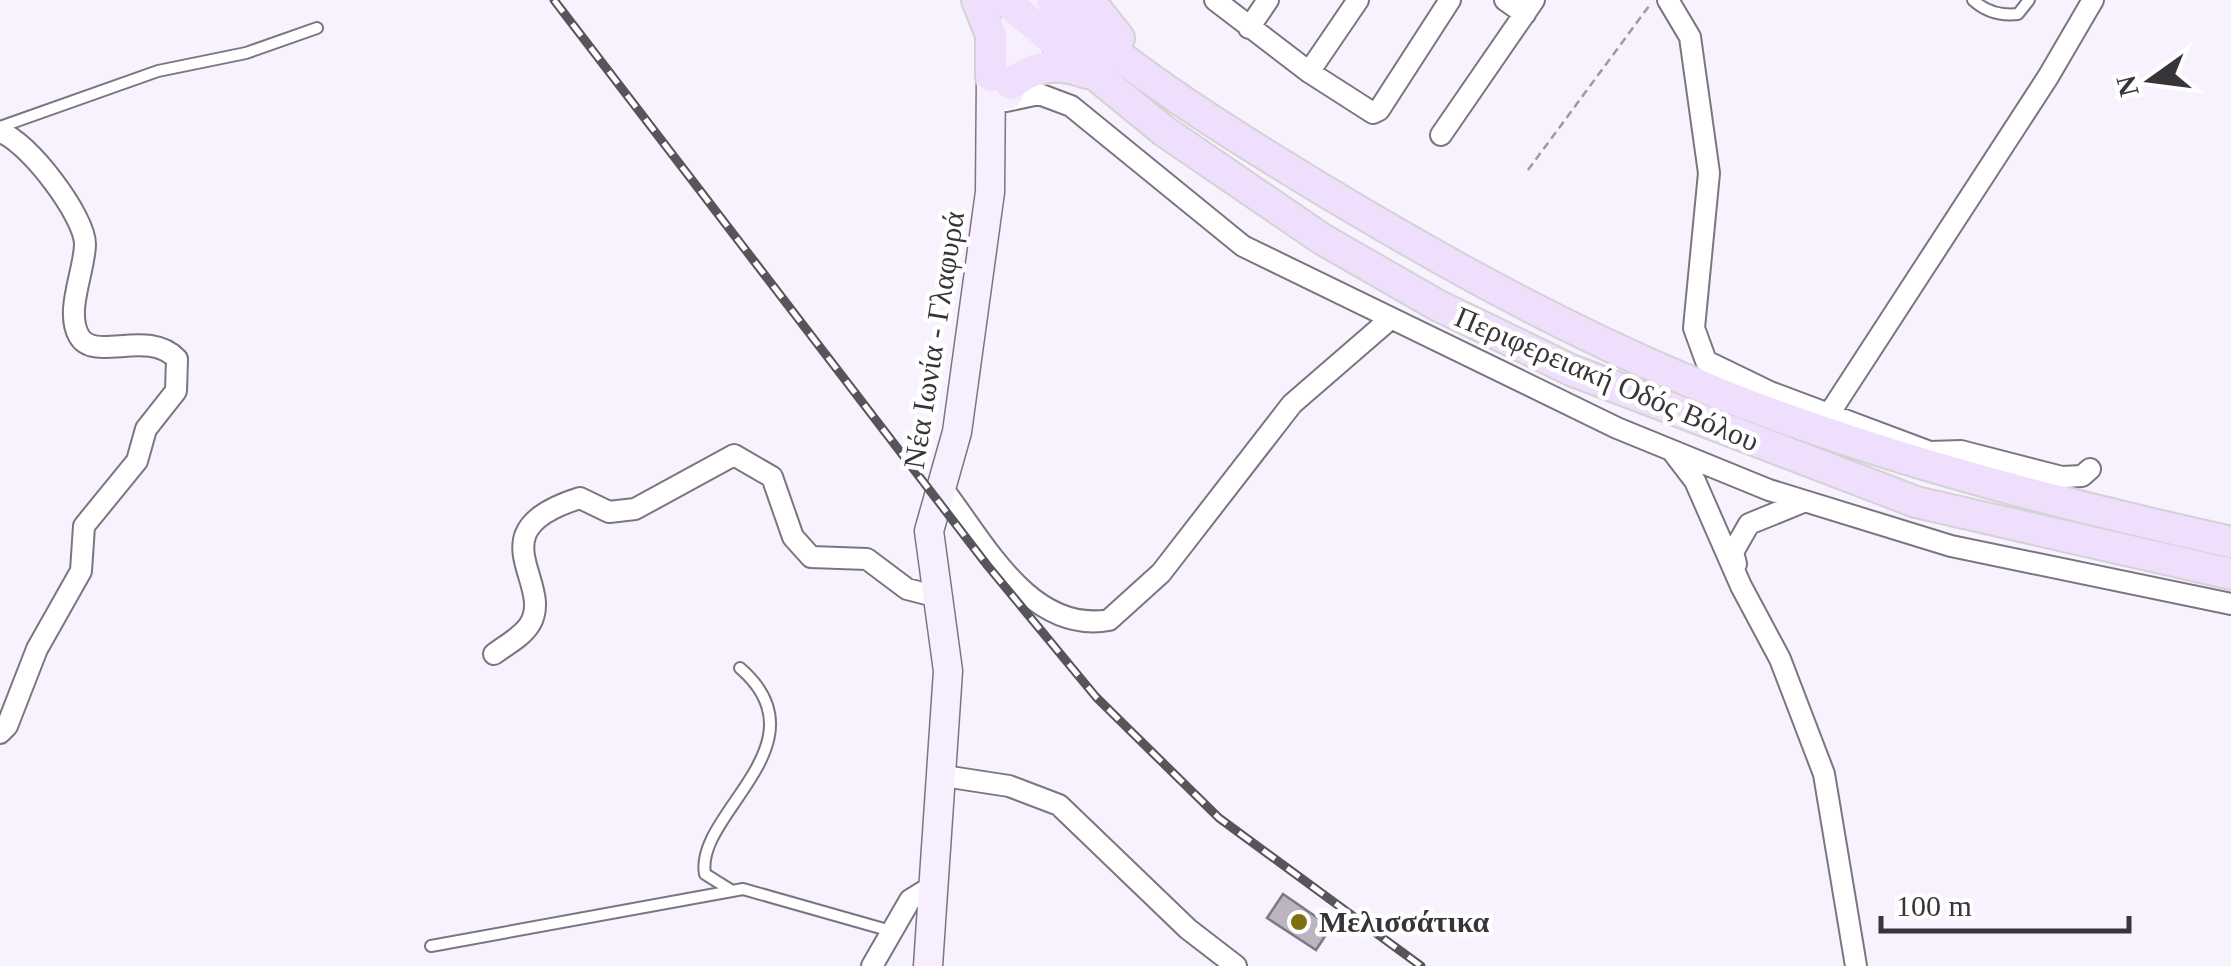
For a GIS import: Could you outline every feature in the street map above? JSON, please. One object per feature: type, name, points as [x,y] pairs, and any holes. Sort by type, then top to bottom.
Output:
[{"type":"main road","points":[[977,0],[991,35],[1003,87],[1028,72],[1048,66],[1096,77]]},
{"type":"main road","points":[[1089,0],[1161,84]]},
{"type":"main road","name":"Νέα Ιωνία - Γλαφυρά","points":[[928,966],[944,776],[948,671],[929,531],[958,423],[990,192],[991,140],[1003,87],[1031,7]]},
{"type":"main road","name":"Περιφερειακή Οδός Βόλου","points":[[1031,7],[1161,84],[1236,137],[1420,249],[1687,381],[1932,468],[2231,542]]},
{"type":"main road","name":"Περιφερειακή Οδός Βόλου","points":[[1031,7],[1096,77],[1164,132],[1322,238],[1437,305],[1571,370],[1916,502],[2231,574]]},
{"type":"street","points":[[1215,0],[1368,112],[1380,110],[1450,0]]},
{"type":"street","points":[[1250,28],[1268,0]]},
{"type":"street","points":[[1309,72],[1358,0]]},
{"type":"street","points":[[1442,136],[1530,7],[1505,0]]},
{"type":"street","points":[[1668,0],[1690,36],[1708,174],[1694,322],[1698,348],[1718,370],[1930,452],[1961,451],[2062,477],[2082,476],[2090,469]]},
{"type":"street","points":[[1829,414],[2048,77],[2093,0]]},
{"type":"street","points":[[1003,87],[1071,106],[1158,173],[1229,237],[1389,320],[1617,428],[1803,502],[2046,569],[2231,604]]},
{"type":"street","points":[[0,129],[28,151],[84,235],[75,306],[75,322],[82,341],[91,346],[161,346],[177,360],[178,383],[172,398],[146,429],[137,462],[84,526],[82,571],[37,649],[7,726],[0,733]]},
{"type":"street","points":[[943,489],[1012,578],[1042,607],[1068,620],[1109,620],[1161,574],[1292,404],[1389,320]]},
{"type":"street","points":[[1670,448],[1695,481],[1741,586],[1780,659],[1824,774],[1856,966]]},
{"type":"street","points":[[494,654],[520,636],[533,619],[535,600],[521,548],[528,532],[550,512],[580,498],[609,512],[635,509],[734,455],[772,476],[793,537],[811,556],[867,559],[907,589],[938,597]]},
{"type":"street","points":[[1741,586],[1733,552],[1738,537],[1765,514],[1803,502]]},
{"type":"street","points":[[944,776],[1009,786],[1058,805],[1188,929],[1236,966]]},
{"type":"street","points":[[872,966],[916,894],[936,884]]},
{"type":"lane","points":[[1973,0],[1989,12],[2008,15],[2018,14],[2028,0]]},
{"type":"lane","points":[[0,129],[158,71],[246,52],[317,28]]},
{"type":"lane","points":[[730,890],[705,874],[706,855],[762,758],[770,734],[762,694],[740,668]]},
{"type":"lane","points":[[431,946],[752,889],[891,931]]},
{"type":"path","points":[[1528,170],[1654,0]]},
{"type":"building","name":"Μελισσάτικα","points":[[1283,894],[1331,927],[1316,950],[1267,918]]},
{"type":"railway","points":[[554,0],[987,565],[1096,697],[1219,818],[1421,966]]},
{"type":"place","name":"Μελισσάτικα","points":[[1299,922]]}]
